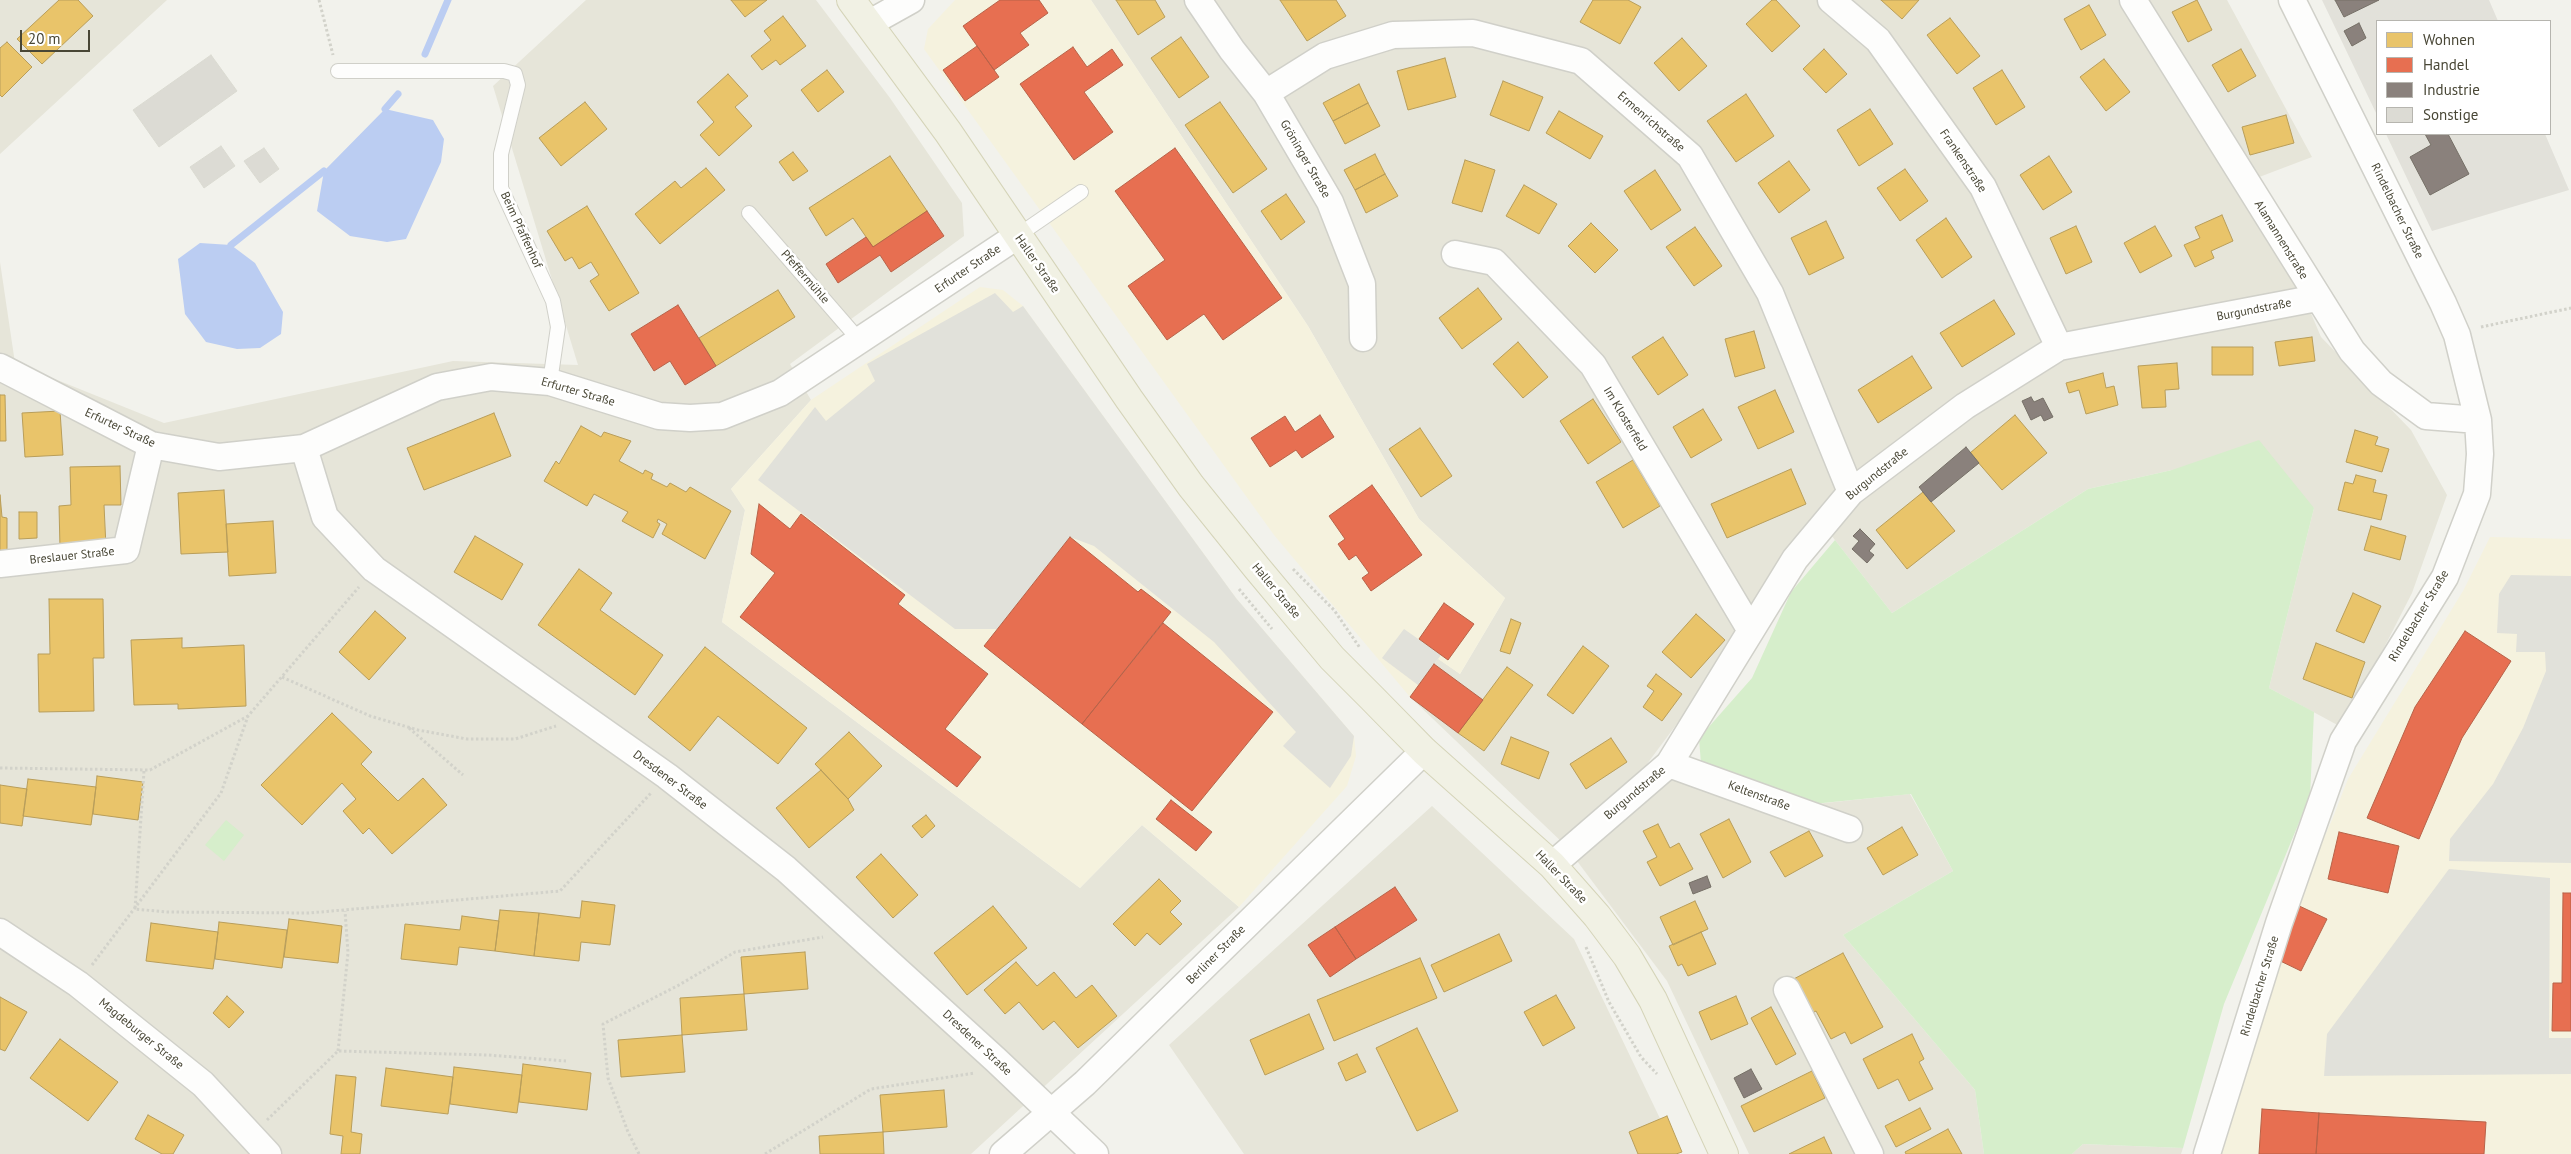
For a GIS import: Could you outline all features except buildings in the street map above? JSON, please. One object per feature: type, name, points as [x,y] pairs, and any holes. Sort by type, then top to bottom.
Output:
[{"type":"main road","name":"Haller Straße","points":[[850,0],[948,132],[1017,236],[1191,486],[1332,658],[1424,751],[1552,865],[1597,916],[1627,956],[1653,1000],[1724,1154]]},
{"type":"street","points":[[868,24],[911,0]]},
{"type":"street","name":"Gröninger Straße","points":[[1198,0],[1232,50],[1266,93],[1330,202],[1362,284],[1363,338]]},
{"type":"street","name":"Frankenstraße","points":[[1831,0],[1878,40],[1983,187],[2059,347]]},
{"type":"street","name":"Alamannenstraße","points":[[2133,0],[2317,298],[2352,350],[2381,383],[2426,416],[2478,420]]},
{"type":"street","name":"Rindelbacher Straße","points":[[2207,1154],[2279,923],[2343,741],[2445,576],[2477,494],[2480,454],[2478,420],[2456,335],[2443,303],[2292,0]]},
{"type":"street","name":"Ermenrichstraße","points":[[1266,93],[1326,56],[1393,35],[1474,33],[1581,61],[1690,156],[1770,292],[1851,492]]},
{"type":"street","name":"Erfurter Straße","points":[[0,368],[151,445],[219,457],[304,448],[436,387],[491,377],[550,382],[659,416],[690,418],[722,416],[780,393],[1017,236]]},
{"type":"street","name":"Im Klosterfeld","points":[[1455,254],[1494,262],[1593,365],[1750,630]]},
{"type":"street","name":"Burgundstraße","points":[[1552,865],[1669,764],[1794,559],[1851,492],[1965,406],[2059,347],[2317,298]]},
{"type":"street","name":"Breslauer Straße","points":[[0,564],[126,550],[151,445]]},
{"type":"street","name":"Dresdener Straße","points":[[304,448],[325,517],[374,570],[667,776],[786,870],[996,1060],[1095,1154]]},
{"type":"street","name":"Berliner Straße","points":[[1003,1154],[1085,1083],[1424,751]]},
{"type":"street","name":"Keltenstraße","points":[[1669,764],[1849,829]]},
{"type":"street","name":"Magdeburger Straße","points":[[0,932],[78,984],[203,1084],[259,1145]]},
{"type":"street","points":[[1787,990],[1870,1154]]},
{"type":"lane","name":"Beim Pfaffenhof","points":[[338,71],[504,71],[515,74],[518,85],[501,154],[501,188],[554,301],[558,327],[550,382]]},
{"type":"lane","points":[[1017,236],[1080,192]]},
{"type":"lane","name":"Pfeffermühle","points":[[749,213],[860,341]]},
{"type":"path","points":[[319,0],[338,71]]},
{"type":"path","points":[[2456,335],[2485,326],[2571,308]]},
{"type":"path","points":[[1286,564],[1301,575],[1334,610],[1365,655]]},
{"type":"path","points":[[0,768],[144,771],[248,716],[374,570]]},
{"type":"path","points":[[282,677],[370,716],[408,727],[466,739],[515,739],[557,726],[578,714]]},
{"type":"path","points":[[78,984],[221,793],[248,716]]},
{"type":"path","points":[[408,727],[463,775]]},
{"type":"path","points":[[135,909],[144,771]]},
{"type":"path","points":[[135,909],[166,912],[346,911],[560,891],[667,776]]},
{"type":"path","points":[[259,1145],[338,1051],[348,953],[346,911]]},
{"type":"path","points":[[639,1154],[628,1132],[608,1078],[604,1024],[687,981],[735,952],[829,936],[849,925]]},
{"type":"path","points":[[338,1051],[488,1055],[566,1061]]},
{"type":"path","points":[[765,1154],[872,1089],[978,1073],[996,1060]]},
{"type":"shaded area","points":[[0,0],[167,0],[0,154]]},
{"type":"shaded area","points":[[586,0],[816,0],[890,98],[962,203],[964,236],[790,364],[811,400],[731,489],[745,510],[722,622],[1080,888],[1142,825],[1239,907],[971,1154],[0,1154],[0,262],[15,363],[164,423],[453,361],[578,365],[493,86]]},
{"type":"shaded area","points":[[955,0],[1091,0],[1308,326],[1419,519],[1505,598],[1460,674],[1438,659],[1410,697],[1274,535],[924,49],[928,29]]},
{"type":"shaded area","points":[[1091,0],[2227,0],[2312,157],[2254,179],[2321,337],[2411,430],[2447,495],[2412,593],[2343,728],[2269,688],[2314,508],[2172,470],[2088,489],[1892,613],[1824,526],[1644,768],[1768,809],[1910,794],[1953,871],[1843,935],[1975,1090],[1984,1154],[1749,1154],[1667,981],[1565,845],[1410,697],[1438,658],[1460,674],[1505,598],[1419,519],[1308,326]]},
{"type":"shaded area","points":[[2322,0],[2489,0],[2498,20],[2376,20],[2376,113]]},
{"type":"shaded area","points":[[2386,135],[2545,135],[2569,190],[2432,231]]},
{"type":"shaded area","points":[[980,287],[1003,290],[1023,306],[1236,598],[1354,736],[1356,756],[1347,786],[1239,907],[1142,825],[1080,888],[722,622],[745,510],[731,489],[811,400]]},
{"type":"shaded area","points":[[995,293],[1013,312],[1023,306],[1236,598],[1354,736],[1351,756],[1330,788],[1283,746],[1296,732],[1214,642],[1094,546],[1070,537],[997,629],[955,629],[758,480],[815,407],[826,421],[875,381],[867,364]]},
{"type":"shaded area","points":[[2490,537],[2571,539],[2571,1154],[2217,1154],[2270,956],[2332,820],[2348,779],[2463,591]]},
{"type":"shaded area","points":[[2511,575],[2571,576],[2571,863],[2449,861],[2450,839],[2493,784],[2523,728],[2546,671],[2545,652],[2516,652],[2517,634],[2497,633],[2499,594]]},
{"type":"shaded area","points":[[1404,629],[1441,655],[1418,685],[1382,658]]},
{"type":"shaded area","points":[[1432,806],[1574,939],[1677,1154],[1244,1154],[1169,1045]]},
{"type":"shaded area","points":[[2449,869],[2550,878],[2549,1038],[2571,1038],[2571,1074],[2324,1076],[2327,1034]]},
{"type":"shaded area","points":[[2083,1144],[2183,1148],[2181,1154],[2072,1154]]},
{"type":"green space","points":[[2259,440],[2314,508],[2269,688],[2314,712],[2310,796],[2224,1004],[2183,1148],[2083,1144],[2072,1154],[1984,1154],[1975,1090],[1843,935],[1953,871],[1911,794],[1813,804],[1701,764],[1699,738],[1752,678],[1791,592],[1835,540],[1892,613],[2088,489],[2172,470]]},
{"type":"green space","points":[[226,820],[244,835],[224,861],[205,845]]},
{"type":"water","points":[[385,109],[433,120],[444,139],[441,162],[406,239],[387,242],[350,236],[317,211],[324,171]]},
{"type":"water","points":[[200,243],[231,245],[255,263],[283,312],[281,334],[260,348],[237,349],[206,342],[185,314],[178,259]]},
{"type":"waterway","points":[[425,54],[448,0]]},
{"type":"waterway","points":[[385,109],[398,94]]},
{"type":"waterway","points":[[231,245],[324,171]]}]
